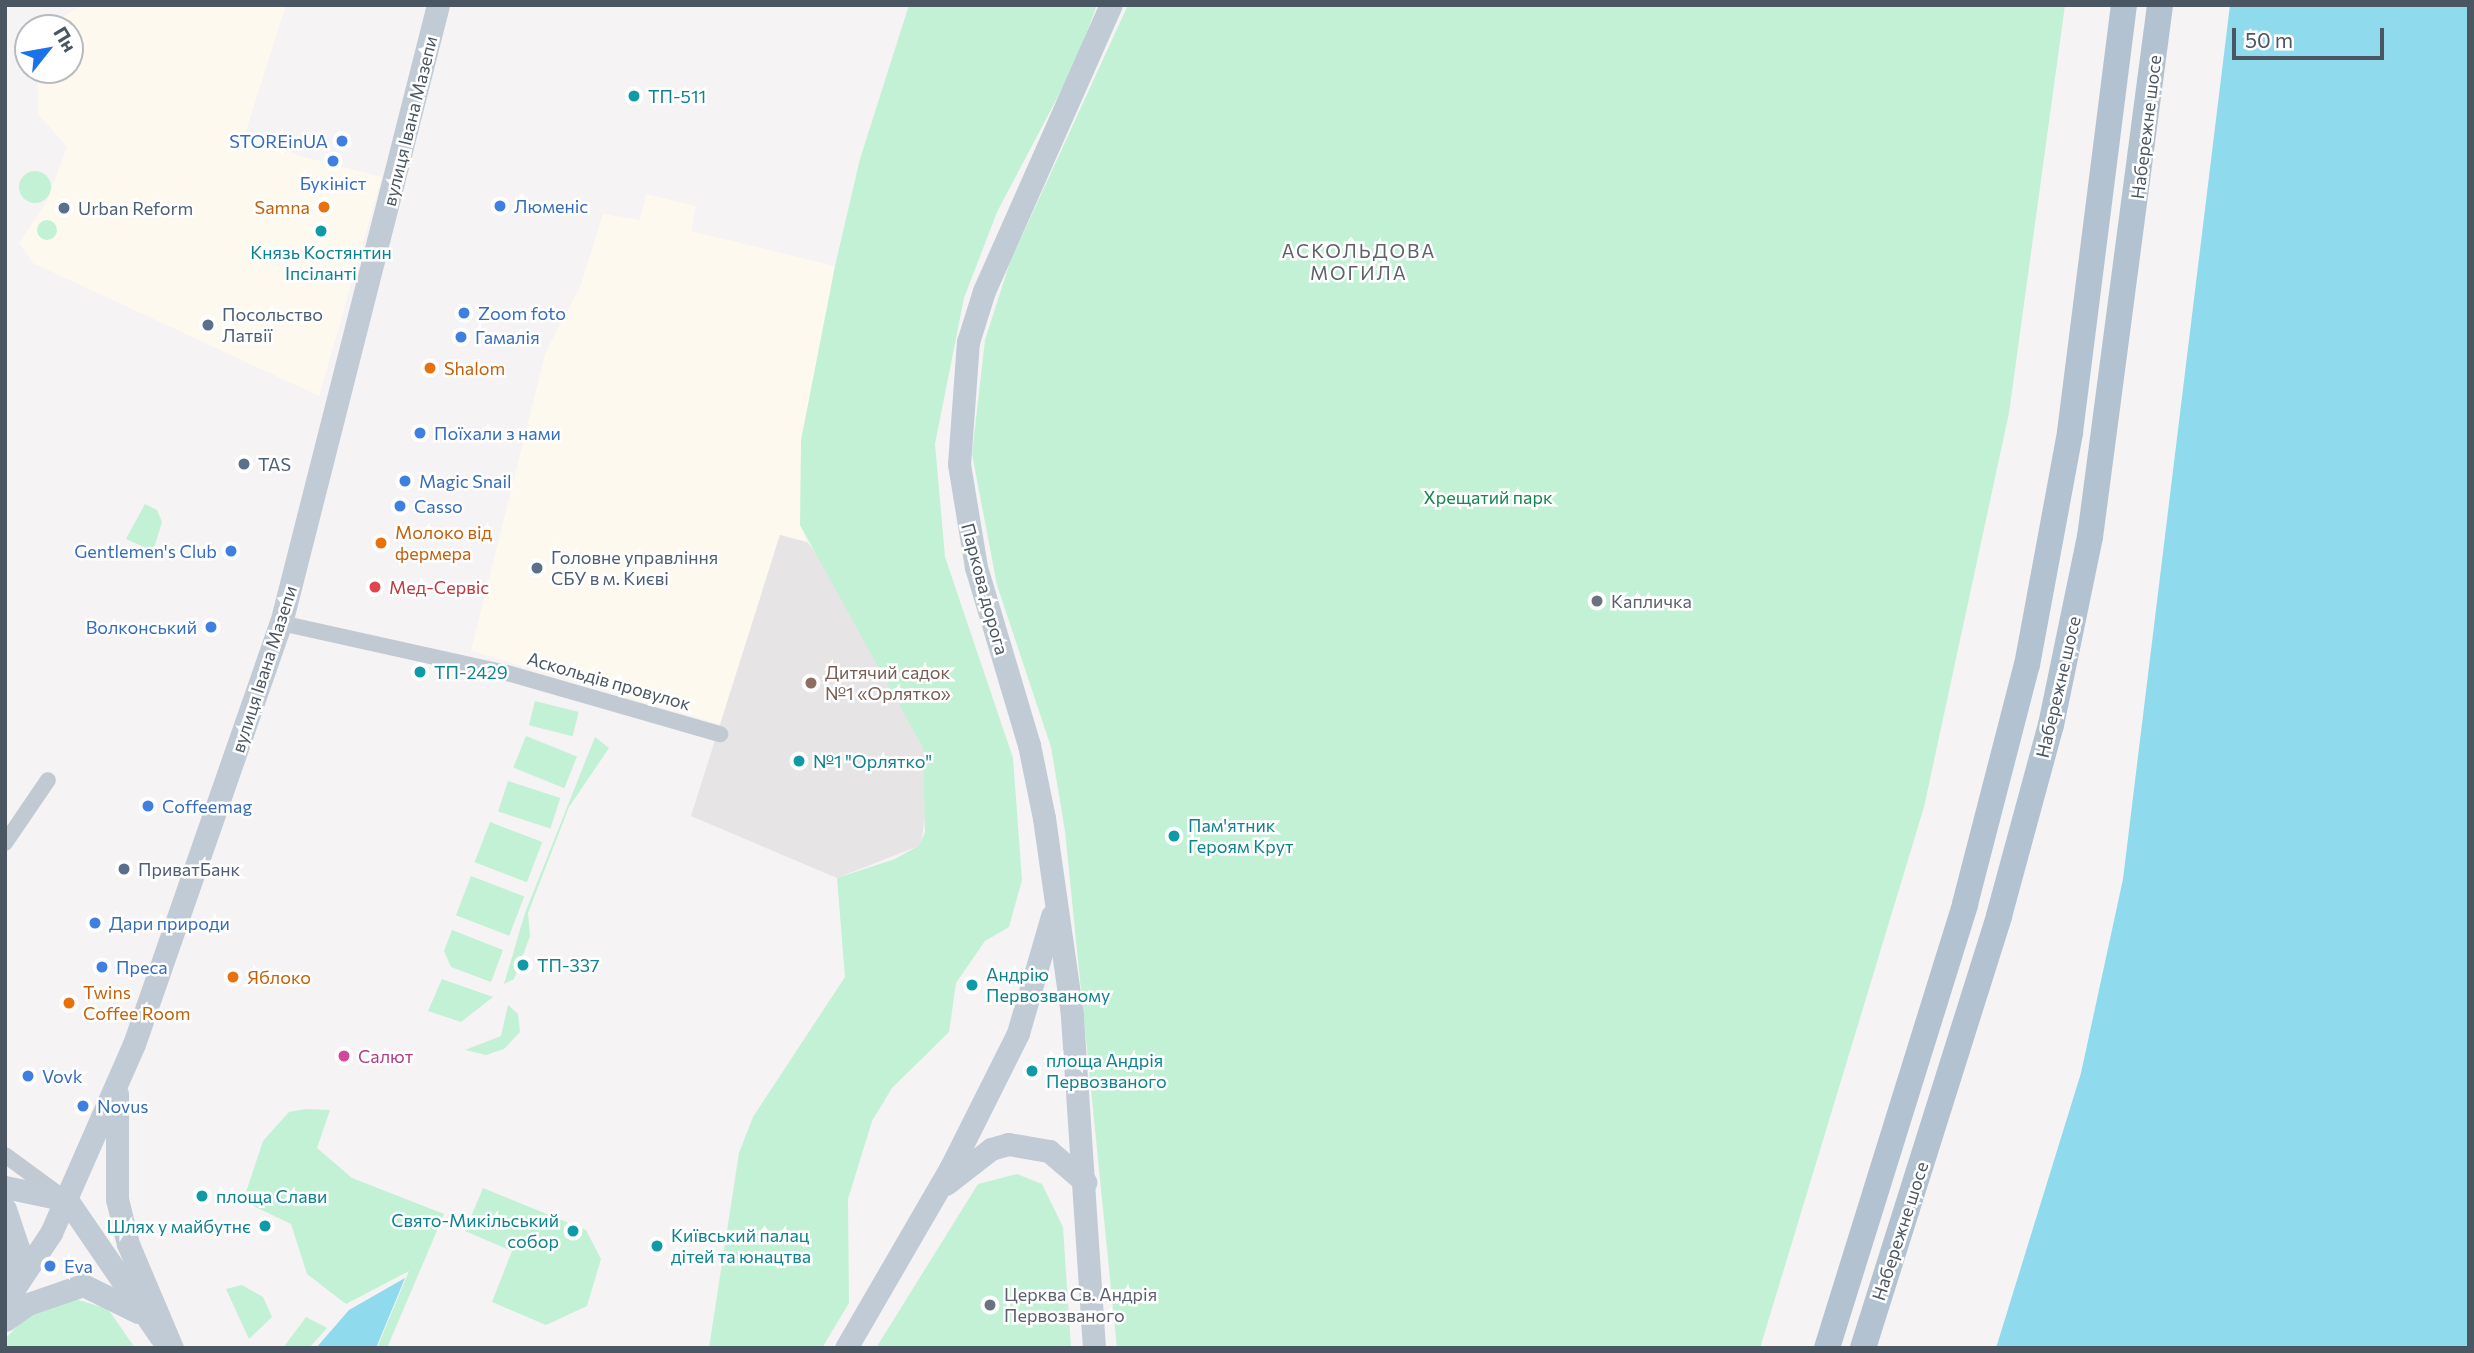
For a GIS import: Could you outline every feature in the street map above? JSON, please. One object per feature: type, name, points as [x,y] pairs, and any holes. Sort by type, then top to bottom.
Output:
[{"type":"main road","name":"вулиця Івана Мазепи","points":[[5,1302],[67,1200],[121,1073],[281,623],[438,5]]},
{"type":"main road","name":"Паркова дорога","points":[[1055,903],[1029,745],[965,519],[959,464],[962,387],[968,342],[1003,236],[1111,5]]},
{"type":"main road","name":"Набережне шосе","points":[[1827,1348],[1965,904],[2027,665],[2070,432],[2124,5]]},
{"type":"main road","name":"Набережне шосе","points":[[1863,1348],[1999,916],[2051,725],[2092,525],[2160,5]]},
{"type":"main road","points":[[1055,903],[1085,1182],[1094,1348]]},
{"type":"main road","points":[[846,1348],[935,1196],[1018,1033],[1055,903]]},
{"type":"main road","points":[[121,1073],[117,1199],[128,1244],[172,1348]]},
{"type":"main road","points":[[935,1196],[957,1171],[1008,1144],[1049,1151],[1085,1182]]},
{"type":"main road","points":[[5,1187],[67,1200],[152,1323],[166,1348]]},
{"type":"main road","points":[[5,1209],[18,1248],[5,1285]]},
{"type":"main road","points":[[5,1320],[28,1304],[83,1286],[109,1293],[152,1323]]},
{"type":"street","name":"Аскольдів провулок","points":[[281,623],[507,673],[720,734]]},
{"type":"street","points":[[5,843],[48,780]]},
{"type":"street","points":[[5,1155],[67,1200]]},
{"type":"shaded area","points":[[83,5],[286,5],[246,131],[297,155],[382,177],[319,396],[33,263],[19,243],[47,201],[67,147],[38,114],[38,84],[84,84],[84,14],[67,14]]},
{"type":"shaded area","points":[[646,194],[696,206],[691,231],[835,266],[800,525],[807,542],[779,535],[723,725],[471,651],[546,351],[580,287],[603,214],[640,220]]},
{"type":"shaded area","name":"Дитячий садок №1 «Орлятко»","points":[[780,535],[807,542],[830,570],[923,748],[928,794],[921,845],[837,878],[691,816]]},
{"type":"green space","points":[[909,5],[1097,5],[1074,66],[997,212],[964,298],[935,444],[945,557],[1013,758],[1022,880],[1009,927],[985,941],[956,983],[949,1032],[892,1088],[872,1121],[848,1199],[849,1303],[822,1348],[709,1348],[739,1153],[753,1117],[845,977],[837,878],[895,859],[920,845],[925,832],[923,748],[800,525],[801,440],[835,266],[860,159]]},
{"type":"green space","name":"Хрещатий парк","points":[[1128,5],[2065,5],[2009,413],[1924,807],[1760,1348],[1117,1348],[1065,831],[1051,747],[997,585],[972,454],[985,340],[1010,262]]},
{"type":"green space","points":[[35,171],[46,176],[51,187],[46,198],[35,203],[24,198],[19,187],[24,176]]},
{"type":"green space","points":[[47,220],[54,223],[57,230],[54,237],[47,240],[40,237],[37,230],[40,223]]},
{"type":"green space","points":[[145,504],[157,510],[162,522],[153,551],[126,539]]},
{"type":"green space","points":[[535,701],[579,712],[573,736],[529,725]]},
{"type":"green space","points":[[526,736],[577,757],[564,788],[513,768]]},
{"type":"green space","points":[[595,737],[609,748],[569,807],[528,913],[530,936],[514,979],[504,984],[525,913]]},
{"type":"green space","points":[[508,781],[560,798],[550,828],[498,811]]},
{"type":"green space","points":[[490,822],[542,842],[527,882],[475,862]]},
{"type":"green space","points":[[471,876],[524,896],[509,936],[456,915]]},
{"type":"green space","points":[[452,930],[503,950],[491,982],[451,967],[444,951]]},
{"type":"green space","points":[[442,979],[493,997],[461,1022],[428,1011]]},
{"type":"green space","points":[[508,1005],[518,1014],[520,1032],[504,1049],[486,1055],[465,1050],[501,1036]]},
{"type":"green space","points":[[305,1109],[330,1110],[317,1148],[352,1178],[444,1214],[387,1348],[377,1348],[409,1271],[346,1304],[307,1274],[291,1224],[243,1201],[263,1141],[289,1112]]},
{"type":"green space","points":[[1017,1174],[1042,1184],[1063,1227],[1071,1348],[876,1348],[978,1184]]},
{"type":"green space","points":[[483,1188],[586,1230],[601,1259],[587,1306],[546,1325],[492,1302],[512,1251],[465,1231]]},
{"type":"green space","points":[[242,1285],[263,1297],[272,1317],[249,1339],[226,1289]]},
{"type":"green space","points":[[69,1297],[108,1309],[135,1348],[5,1348],[5,1339],[30,1313]]},
{"type":"green space","points":[[306,1317],[327,1328],[309,1348],[283,1348]]},
{"type":"water","points":[[2230,5],[2469,5],[2469,1348],[1996,1348],[2081,1073],[2123,879]]},
{"type":"water","points":[[405,1278],[376,1348],[316,1348],[349,1310]]},
{"type":"place","name":"ТП-511","points":[[634,96]]},
{"type":"place","name":"STOREinUA","points":[[342,141]]},
{"type":"place","name":"Букініст","points":[[333,161]]},
{"type":"place","name":"Люменіс","points":[[500,206]]},
{"type":"place","name":"Samna","points":[[324,207]]},
{"type":"place","name":"Urban Reform","points":[[64,208]]},
{"type":"place","name":"Князь Костянтин Іпсіланті","points":[[321,231]]},
{"type":"place","name":"Zoom foto","points":[[464,313]]},
{"type":"place","name":"Посольство Латвії","points":[[208,325]]},
{"type":"place","name":"Гамалія","points":[[461,337]]},
{"type":"place","name":"Shalom","points":[[430,368]]},
{"type":"place","name":"Поїхали з нами","points":[[420,433]]},
{"type":"place","name":"TAS","points":[[244,464]]},
{"type":"place","name":"Magic Snail","points":[[405,481]]},
{"type":"place","name":"Casso","points":[[400,506]]},
{"type":"place","name":"Молоко від фермера","points":[[381,543]]},
{"type":"place","name":"Gentlemen's Club","points":[[231,551]]},
{"type":"place","name":"Головне управління СБУ в м. Києві","points":[[537,568]]},
{"type":"place","name":"Мед-Сервіс","points":[[375,587]]},
{"type":"place","name":"Капличка","points":[[1597,601]]},
{"type":"place","name":"Волконський","points":[[211,627]]},
{"type":"place","name":"ТП-2429","points":[[420,672]]},
{"type":"place","name":"Дитячий садок №1 «Орлятко»","points":[[811,683]]},
{"type":"place","name":"№1 \"Орлятко\"","points":[[799,761]]},
{"type":"place","name":"Coffeemag","points":[[148,806]]},
{"type":"place","name":"Пам'ятник Героям Крут","points":[[1174,836]]},
{"type":"place","name":"ПриватБанк","points":[[124,869]]},
{"type":"place","name":"Дари природи","points":[[95,923]]},
{"type":"place","name":"ТП-337","points":[[523,965]]},
{"type":"place","name":"Преса","points":[[102,967]]},
{"type":"place","name":"Яблоко","points":[[233,977]]},
{"type":"place","name":"Андрію Первозваному","points":[[972,985]]},
{"type":"place","name":"Twins Coffee Room","points":[[69,1003]]},
{"type":"place","name":"Салют","points":[[344,1056]]},
{"type":"place","name":"площа Андрія Первозваного","points":[[1032,1071]]},
{"type":"place","name":"Vovk","points":[[28,1076]]},
{"type":"place","name":"Novus","points":[[83,1106]]},
{"type":"place","name":"площа Слави","points":[[202,1196]]},
{"type":"place","name":"Шлях у майбутнє","points":[[265,1226]]},
{"type":"place","name":"Свято-Микільський собор","points":[[573,1231]]},
{"type":"place","name":"Київський палац дітей та юнацтва","points":[[657,1246]]},
{"type":"place","name":"Eva","points":[[50,1266]]},
{"type":"place","name":"Церква Св. Андрія Первозваного","points":[[990,1305]]},
{"type":"district","name":"АСКОЛЬДОВА МОГИЛА","points":[[1359,262]]}]
